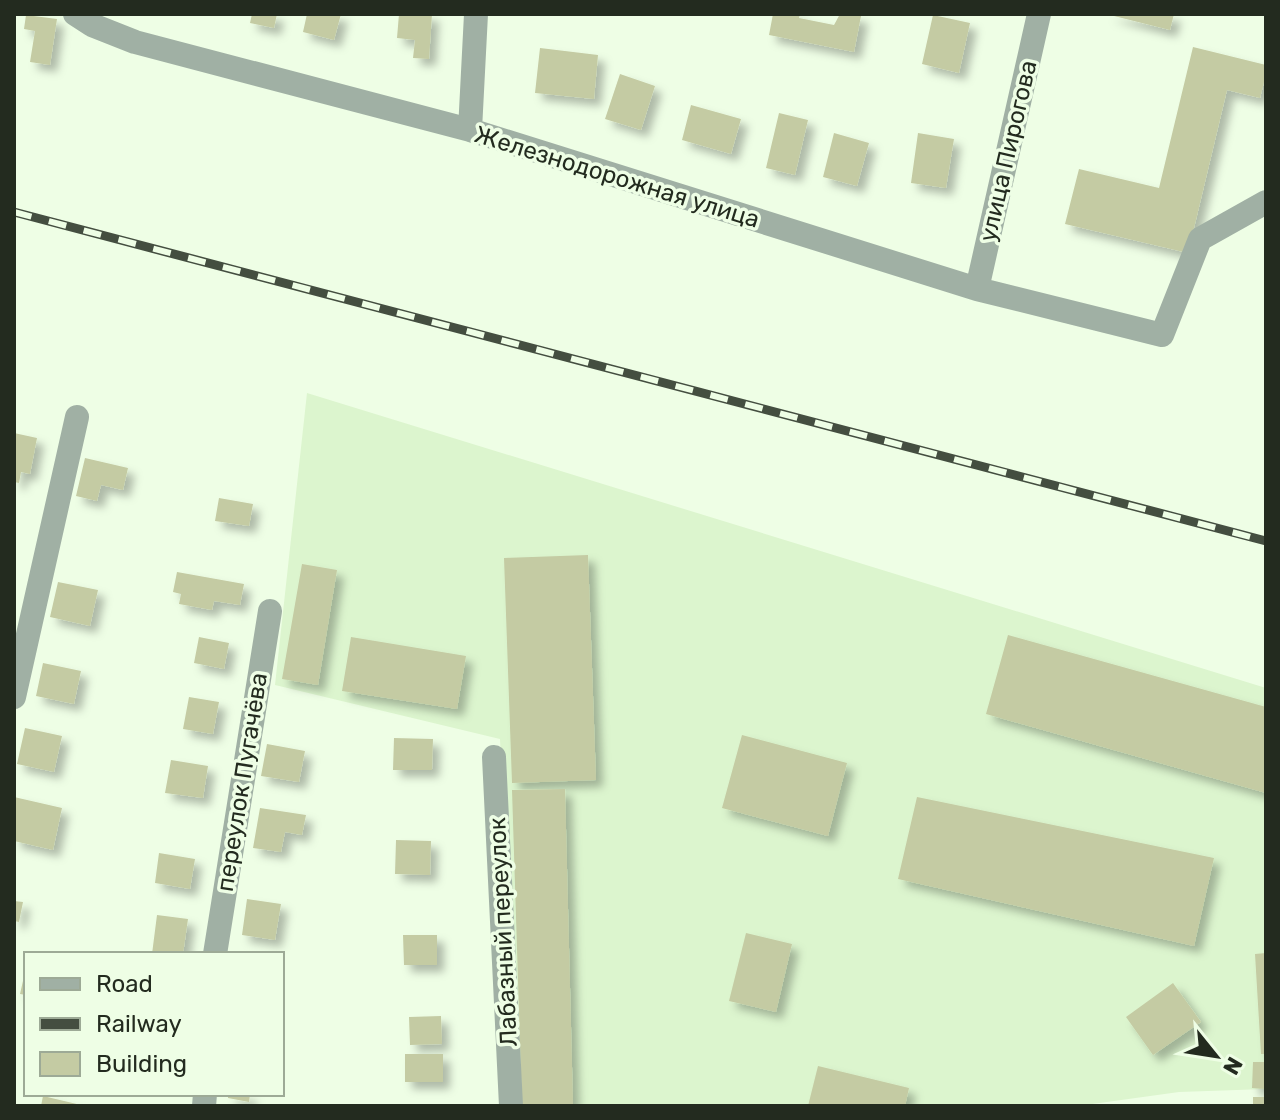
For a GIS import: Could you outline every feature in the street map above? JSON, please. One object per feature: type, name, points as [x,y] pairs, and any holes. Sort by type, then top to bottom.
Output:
[{"type":"street","name":"Железнодорожная улица","points":[[75,14],[92,25],[135,42],[470,130],[977,289],[1162,335],[1200,239],[1266,202]]},
{"type":"street","points":[[470,130],[476,14]]},
{"type":"street","name":"улица Пирогова","points":[[977,289],[1039,14]]},
{"type":"street","points":[[14,697],[77,417]]},
{"type":"street","name":"переулок Пугачёва","points":[[215,952],[270,611]]},
{"type":"street","name":"Лабазный переулок","points":[[494,757],[511,1106]]},
{"type":"shaded area","points":[[307,393],[1266,688],[1266,1089],[1179,1092],[1078,1106],[517,1106],[500,739],[275,685]]},
{"type":"building","points":[[252,14],[277,14],[274,28],[250,23]]},
{"type":"building","points":[[307,14],[341,14],[334,40],[303,32]]},
{"type":"building","points":[[399,14],[432,14],[429,59],[413,58],[415,40],[397,38]]},
{"type":"building","points":[[773,14],[800,14],[799,18],[834,25],[840,14],[861,16],[854,52],[769,35]]},
{"type":"building","points":[[1106,14],[1174,14],[1170,30]]},
{"type":"building","points":[[26,15],[57,19],[50,65],[30,62],[35,31],[24,29]]},
{"type":"building","points":[[933,15],[970,23],[959,73],[922,64]]},
{"type":"building","points":[[1193,47],[1266,65],[1266,74],[1260,98],[1227,90],[1188,253],[1065,224],[1079,169],[1159,188]]},
{"type":"building","points":[[540,48],[598,55],[594,99],[535,93]]},
{"type":"building","points":[[620,74],[655,86],[641,130],[605,119]]},
{"type":"building","points":[[691,105],[741,119],[731,154],[682,140]]},
{"type":"building","points":[[779,113],[808,120],[795,175],[766,168]]},
{"type":"building","points":[[834,133],[869,143],[857,186],[823,177]]},
{"type":"building","points":[[918,133],[954,139],[946,188],[911,183]]},
{"type":"building","points":[[14,433],[37,438],[30,474],[21,472],[19,483],[14,482]]},
{"type":"building","points":[[85,458],[128,468],[123,490],[101,485],[97,501],[76,496]]},
{"type":"building","points":[[219,498],[253,504],[249,526],[215,521]]},
{"type":"building","points":[[588,555],[596,780],[512,783],[504,558]]},
{"type":"building","points":[[302,564],[337,570],[318,685],[282,679]]},
{"type":"building","points":[[177,572],[244,584],[240,605],[214,601],[212,610],[179,604],[181,594],[173,592]]},
{"type":"building","points":[[58,582],[98,590],[90,626],[50,617]]},
{"type":"building","points":[[1008,635],[1266,707],[1266,793],[986,714]]},
{"type":"building","points":[[199,637],[229,643],[224,669],[194,663]]},
{"type":"building","points":[[351,637],[466,656],[457,709],[342,691]]},
{"type":"building","points":[[43,663],[81,671],[74,704],[36,696]]},
{"type":"building","points":[[189,697],[219,702],[213,734],[183,729]]},
{"type":"building","points":[[25,728],[62,736],[54,772],[17,764]]},
{"type":"building","points":[[742,735],[847,763],[828,836],[722,808]]},
{"type":"building","points":[[394,738],[433,739],[432,770],[393,770]]},
{"type":"building","points":[[267,744],[305,751],[299,782],[261,776]]},
{"type":"building","points":[[171,760],[208,766],[203,798],[165,793]]},
{"type":"building","points":[[565,789],[573,1106],[522,1106],[512,790]]},
{"type":"building","points":[[14,797],[62,808],[53,850],[14,841]]},
{"type":"building","points":[[917,797],[1214,858],[1194,946],[898,879]]},
{"type":"building","points":[[260,808],[306,815],[302,835],[285,832],[281,852],[253,848]]},
{"type":"building","points":[[396,840],[431,841],[430,875],[395,874]]},
{"type":"building","points":[[159,853],[195,859],[190,889],[155,883]]},
{"type":"building","points":[[247,899],[281,904],[275,940],[242,935]]},
{"type":"building","points":[[14,901],[23,902],[19,922],[14,921]]},
{"type":"building","points":[[157,915],[188,919],[183,952],[152,952]]},
{"type":"building","points":[[746,933],[792,944],[776,1012],[729,1001]]},
{"type":"building","points":[[403,935],[437,935],[437,965],[404,965]]},
{"type":"building","points":[[1266,953],[1266,1054],[1261,1054],[1255,954]]},
{"type":"building","points":[[1173,983],[1201,1022],[1153,1055],[1126,1017]]},
{"type":"building","points":[[441,1016],[442,1044],[410,1045],[409,1017]]},
{"type":"building","points":[[405,1054],[443,1054],[443,1082],[405,1082]]},
{"type":"building","points":[[1253,1062],[1266,1062],[1266,1089],[1252,1088]]},
{"type":"building","points":[[818,1066],[909,1088],[905,1106],[808,1106]]},
{"type":"building","points":[[43,1096],[81,1105],[81,1106],[41,1106]]},
{"type":"building","points":[[228,1096],[250,1096],[249,1102]]},
{"type":"building","points":[[1253,1097],[1266,1097],[1266,1106],[1253,1106]]},
{"type":"railway","points":[[14,212],[1266,541]]}]
